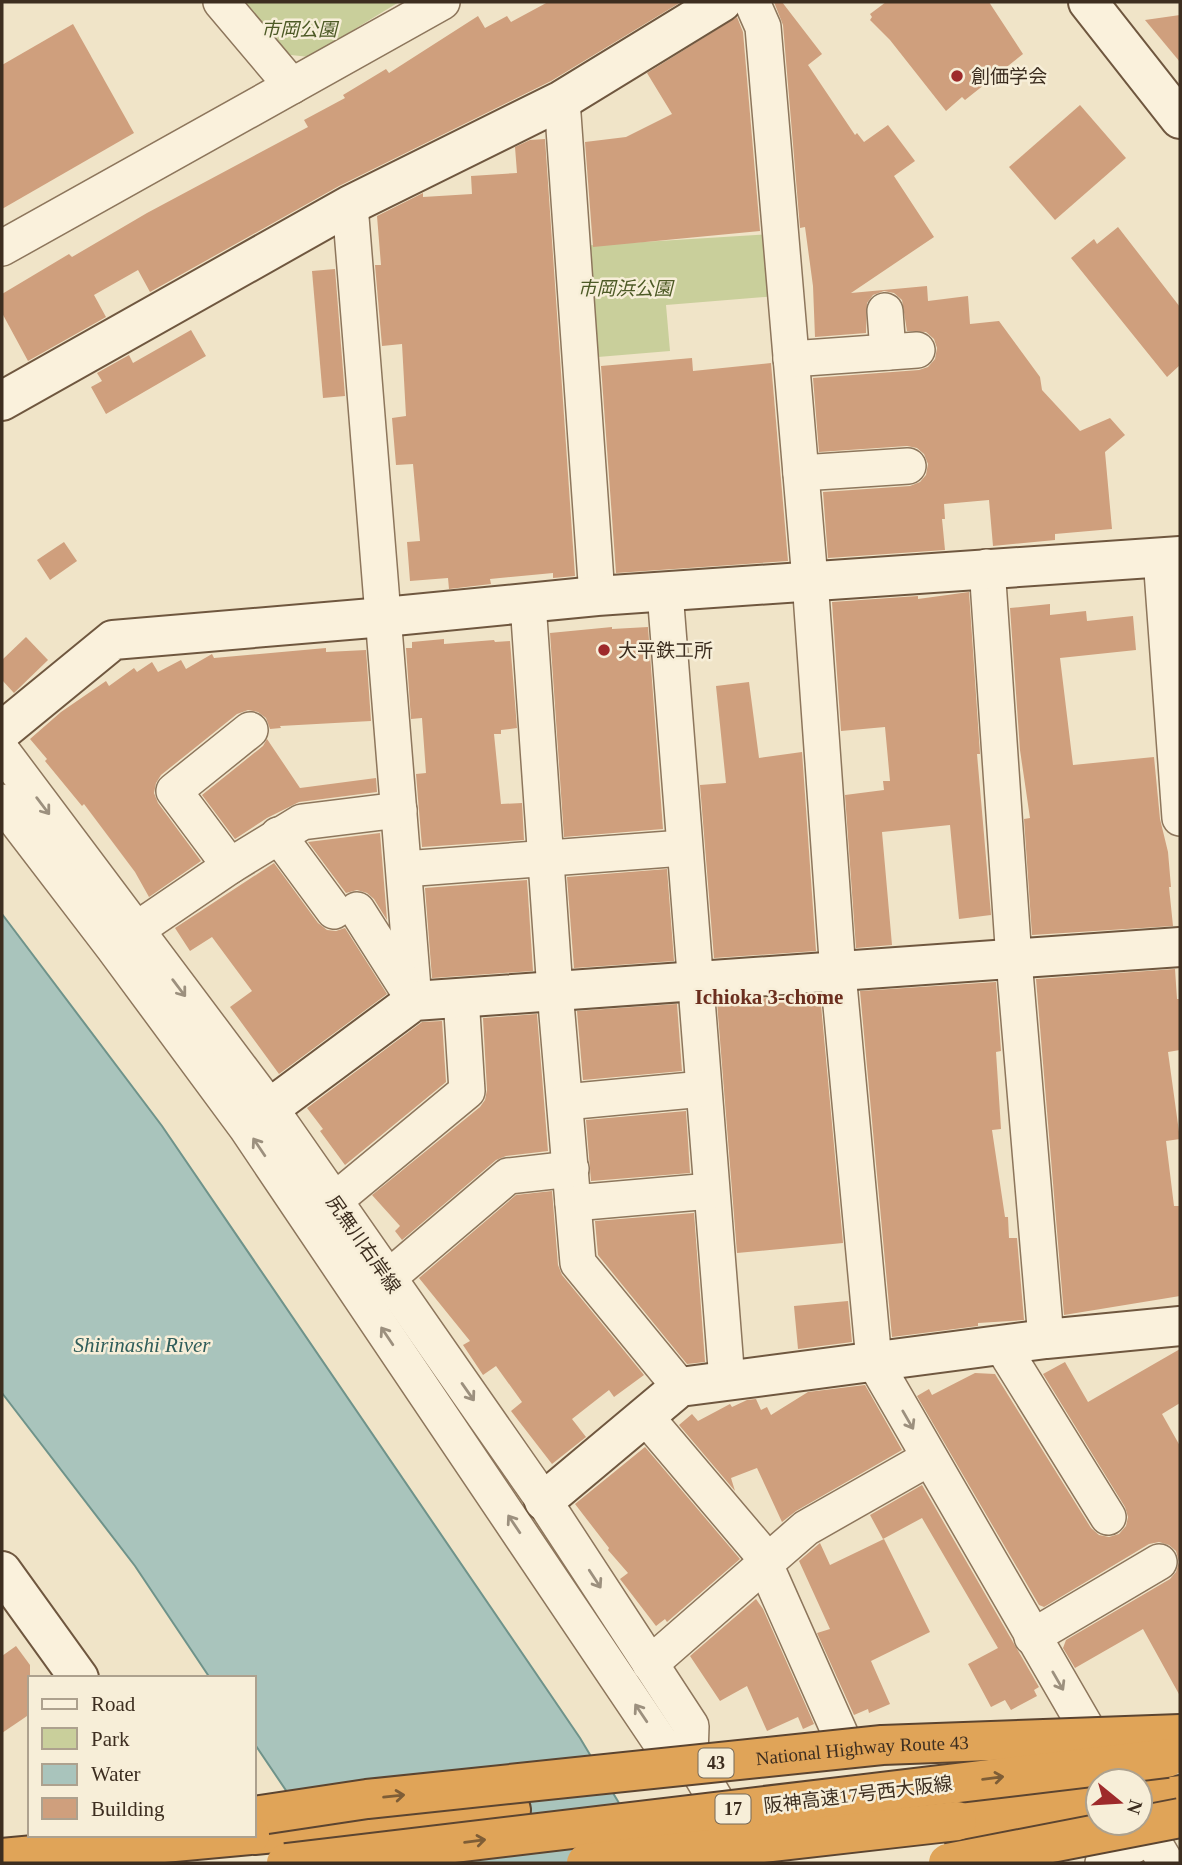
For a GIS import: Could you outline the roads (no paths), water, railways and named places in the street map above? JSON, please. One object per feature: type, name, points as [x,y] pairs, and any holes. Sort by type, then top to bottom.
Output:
[{"type":"highway","name":"43","points":[[690,1756],[842,1738],[1087,1730],[1180,1720]]},
{"type":"highway","name":"National Highway Route 43","points":[[256,1816],[367,1799],[882,1745],[1180,1734]]},
{"type":"highway","name":"阪神高速17号西大阪線","points":[[286,1863],[1180,1756]]},
{"type":"highway","points":[[256,1835],[511,1810],[956,1782]]},
{"type":"highway","points":[[1154,1798],[1180,1795]]},
{"type":"highway","name":"阪神高速17号西大阪線","points":[[586,1863],[1084,1807]]},
{"type":"highway","points":[[712,1863],[957,1821]]},
{"type":"highway","points":[[948,1863],[1163,1834]]},
{"type":"highway","points":[[1005,1863],[1163,1834]]},
{"type":"highway","points":[[2,1855],[109,1837]]},
{"type":"highway","points":[[2,1855],[227,1837]]},
{"type":"street","points":[[221,2],[292,86]]},
{"type":"street","points":[[2,248],[442,2]]},
{"type":"street","points":[[2,401],[350,205],[562,100],[722,2]]},
{"type":"street","points":[[752,2],[764,27],[810,580],[838,973],[874,1361],[1109,1767]]},
{"type":"street","points":[[1087,2],[1180,119]]},
{"type":"street","points":[[562,100],[597,596]]},
{"type":"street","points":[[350,205],[414,1001]]},
{"type":"street","points":[[791,359],[903,351],[885,312]]},
{"type":"street","points":[[801,473],[908,466]]},
{"type":"street","points":[[2,730],[113,640],[597,596],[1171,556],[1180,818]]},
{"type":"street","points":[[987,567],[1014,960],[1046,1339]]},
{"type":"street","points":[[665,592],[683,848],[727,1381]]},
{"type":"street","points":[[527,603],[578,1263],[680,1387]]},
{"type":"street","points":[[230,866],[174,791],[250,730]]},
{"type":"street","name":"尻無川右岸線","points":[[2,751],[270,1108],[544,1502],[691,1726],[690,1756]]},
{"type":"street","points":[[2,802],[246,1127],[663,1745],[690,1756],[753,1863]]},
{"type":"street","points":[[136,930],[230,866],[302,822],[399,810]]},
{"type":"street","points":[[278,835],[346,910],[414,1001]]},
{"type":"street","points":[[404,869],[683,848]]},
{"type":"street","points":[[270,1108],[414,1001],[1180,947]]},
{"type":"street","points":[[334,1201],[467,1091],[461,997]]},
{"type":"street","points":[[565,1102],[702,1089]]},
{"type":"street","points":[[388,1278],[508,1176],[572,1186],[711,1191]]},
{"type":"street","points":[[544,1502],[680,1387],[1046,1339],[1180,1326]]},
{"type":"street","points":[[1002,1346],[1108,1517]]},
{"type":"street","points":[[645,1416],[768,1561],[768,1571],[842,1738]]},
{"type":"street","points":[[650,1664],[806,1528],[929,1458]]},
{"type":"street","points":[[1032,1637],[1158,1562]]},
{"type":"street","points":[[2,1571],[78,1676]]},
{"type":"street","points":[[1103,1863],[1163,1834]]},
{"type":"street","points":[[194,1837],[213,1863]]},
{"type":"water","name":"Shirinashi River","points":[[2,914],[162,1126],[580,1738],[655,1863],[335,1863],[256,1746],[256,1676],[209,1676],[135,1566],[2,1393]]},
{"type":"place","name":"創価学会","points":[[957,76]]},
{"type":"place","name":"大平鉄工所","points":[[604,650]]},
{"type":"district","name":"Ichioka 3-chome","points":[[769,997]]},
{"type":"park label","name":"市岡公園","points":[[299,29]]},
{"type":"park label","name":"市岡浜公園","points":[[625,288]]}]
